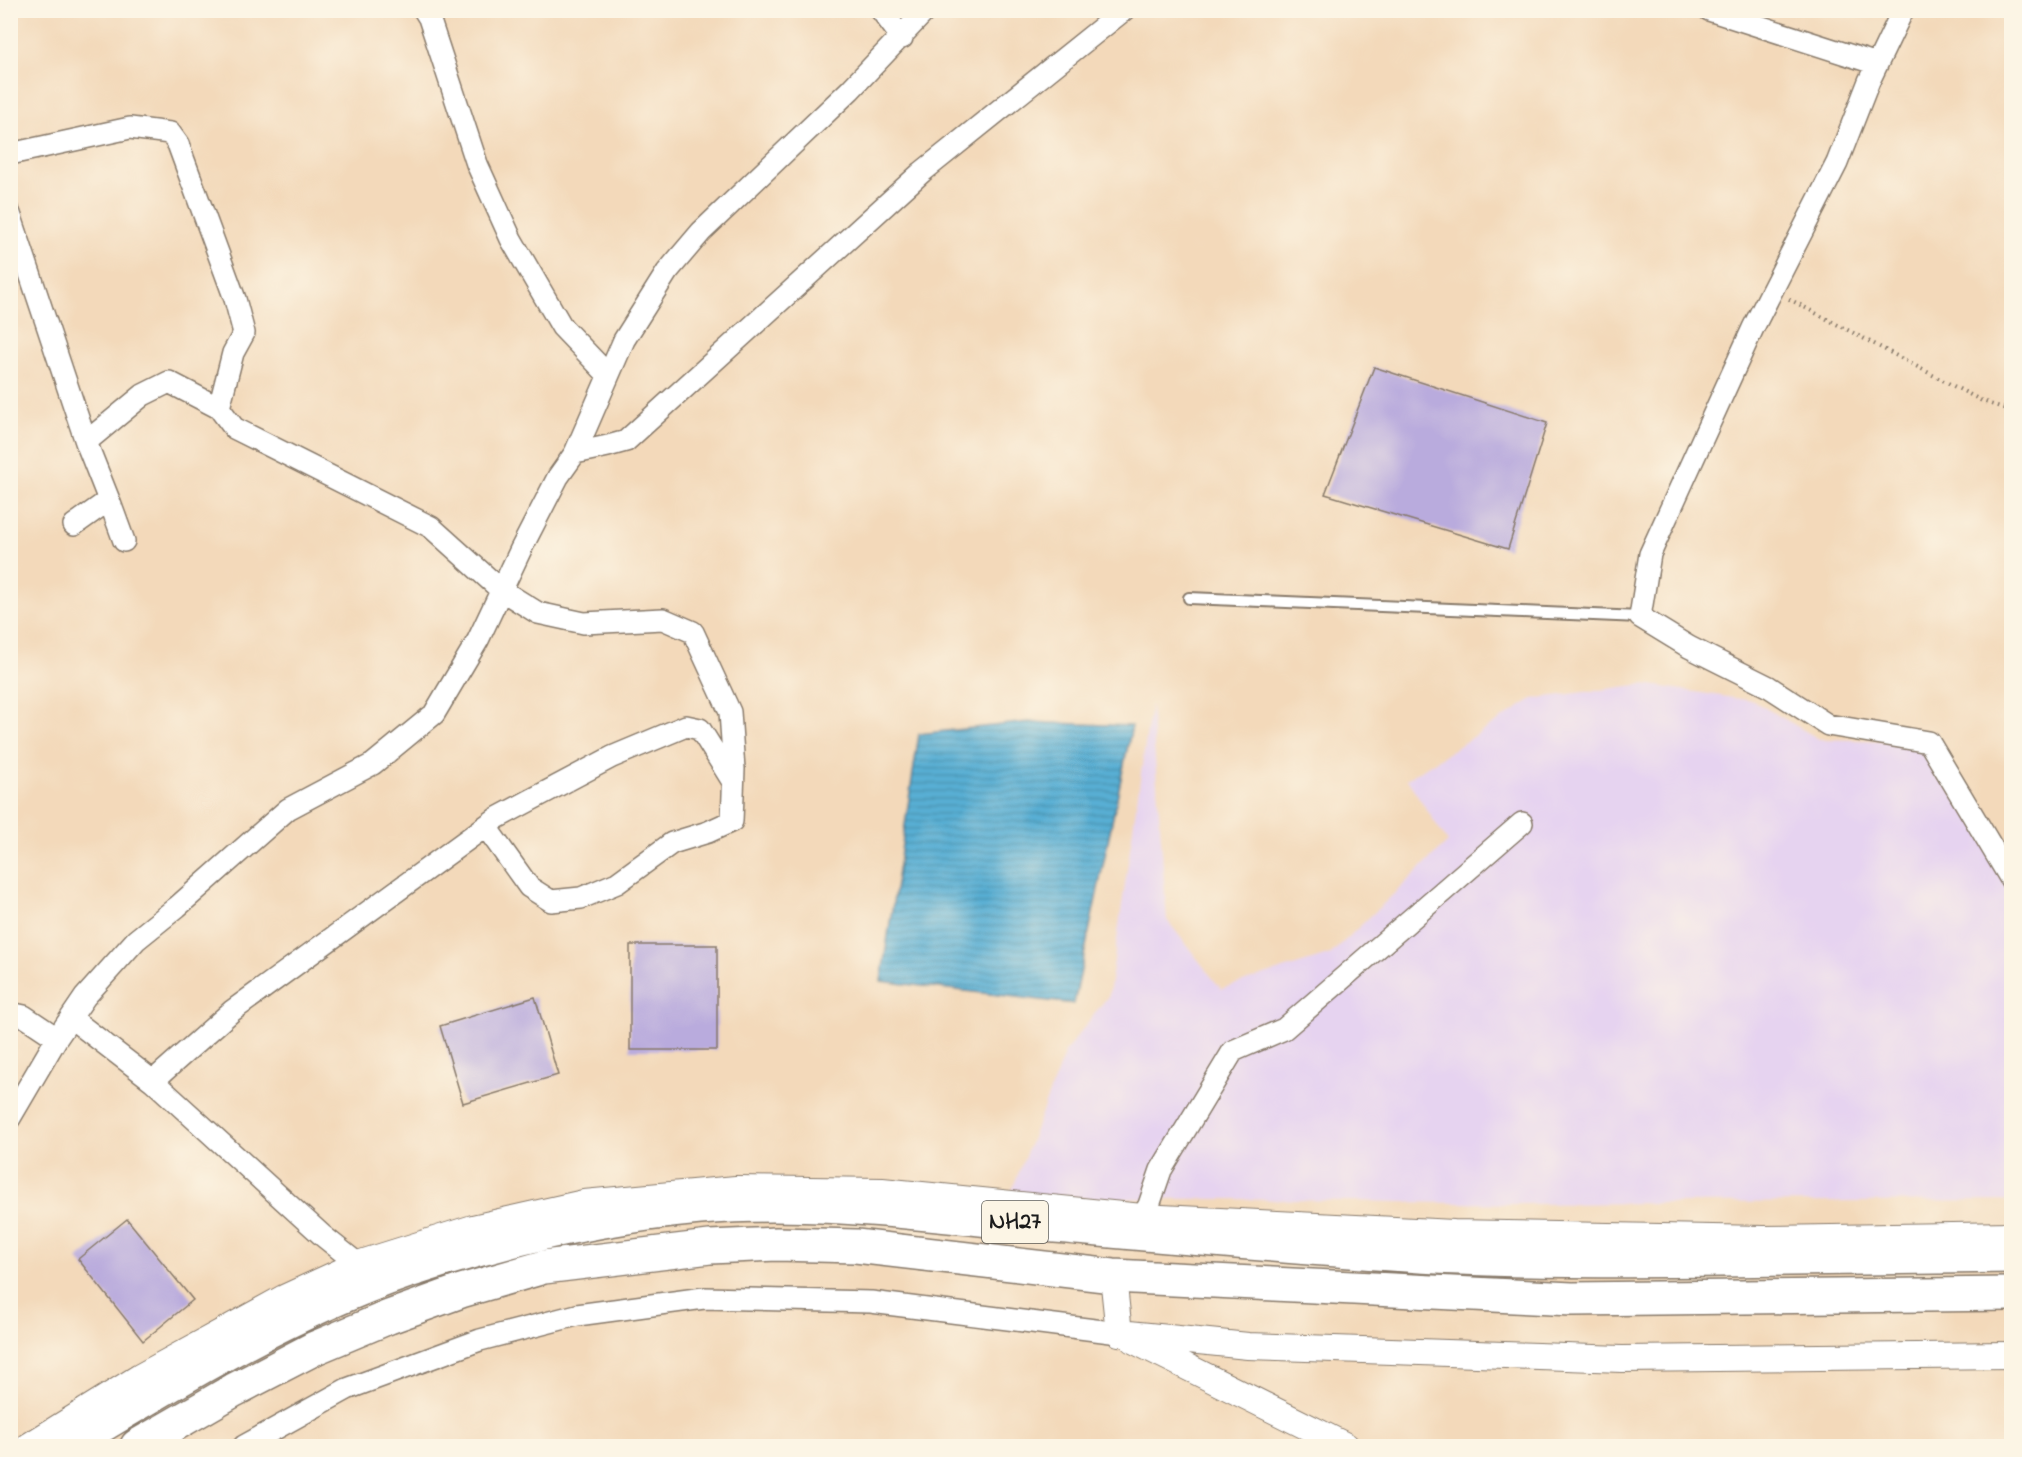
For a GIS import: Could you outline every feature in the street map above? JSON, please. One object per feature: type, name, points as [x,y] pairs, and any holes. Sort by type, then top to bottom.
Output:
[{"type":"highway","name":"NH27","points":[[68,1446],[227,1354],[329,1304],[404,1273],[468,1253],[570,1227],[703,1208],[773,1206],[910,1211],[1279,1246],[1439,1257],[1572,1262],[2012,1256]]},
{"type":"highway","name":"NH27","points":[[137,1446],[234,1390],[315,1348],[460,1291],[544,1267],[710,1247],[789,1244],[856,1246],[1113,1276],[1572,1299],[2012,1294]]},
{"type":"street","points":[[424,10],[429,18],[477,164],[511,239],[562,327],[608,375]]},
{"type":"street","points":[[881,10],[902,38]]},
{"type":"street","points":[[10,1118],[57,1038],[85,997],[136,940],[288,809],[373,764],[434,714],[478,640],[558,477],[574,453],[624,340],[667,272],[701,232],[850,90],[902,38],[926,10]]},
{"type":"street","points":[[574,453],[626,441],[922,172],[1051,71],[1124,10]]},
{"type":"street","points":[[1709,10],[1877,64]]},
{"type":"street","points":[[1903,10],[1877,64],[1837,163],[1772,291],[1650,554],[1640,617],[1689,647],[1769,687],[1828,724],[1929,742],[2012,881]]},
{"type":"street","points":[[10,154],[130,128],[170,133],[178,144],[236,299],[244,333],[233,352],[219,408]]},
{"type":"street","points":[[10,214],[86,442],[124,541]]},
{"type":"street","points":[[86,442],[143,394],[169,382],[219,408],[234,428],[431,526],[501,590],[538,613],[584,623],[663,619],[693,632],[730,712],[734,782],[732,821],[708,832],[672,843],[617,883],[581,898],[551,902],[529,887],[486,827]]},
{"type":"street","points":[[74,525],[109,500]]},
{"type":"street","points":[[153,1082],[232,1011],[496,818],[612,757],[686,726],[700,729],[734,782]]},
{"type":"street","points":[[1142,1217],[1149,1205],[1161,1170],[1233,1052],[1284,1029],[1522,823]]},
{"type":"street","points":[[11,1013],[24,1016],[57,1038]]},
{"type":"street","points":[[71,1018],[153,1082],[323,1236],[358,1264]]},
{"type":"street","points":[[29,1446],[140,1377],[212,1337],[284,1298],[358,1264],[473,1228],[584,1203],[736,1189],[882,1191],[1142,1217],[1454,1233],[1764,1239],[2012,1235]]},
{"type":"street","points":[[1113,1276],[1119,1333]]},
{"type":"street","points":[[251,1444],[347,1389],[480,1340],[577,1315],[704,1298],[872,1302],[1119,1333],[1248,1346],[1622,1359],[2012,1355]]},
{"type":"street","points":[[1119,1333],[1346,1446]]},
{"type":"lane","points":[[1189,598],[1640,617]]},
{"type":"path","points":[[1772,291],[1982,401],[2012,411]]},
{"type":"shaded area","points":[[1644,684],[1753,701],[1819,739],[1929,742],[2011,881],[2011,1201],[1512,1204],[1009,1198],[1065,1052],[1109,995],[1151,704],[1167,920],[1221,989],[1331,954],[1448,842],[1407,779],[1533,699]]},
{"type":"water","points":[[1028,722],[1132,726],[1074,1004],[881,981],[919,734]]},
{"type":"building","points":[[1374,367],[1547,423],[1508,549],[1325,494]]},
{"type":"building","points":[[630,945],[717,945],[717,1050],[630,1050]]},
{"type":"building","points":[[535,997],[558,1075],[463,1103],[440,1026]]},
{"type":"building","points":[[127,1219],[193,1300],[143,1341],[78,1259]]}]
